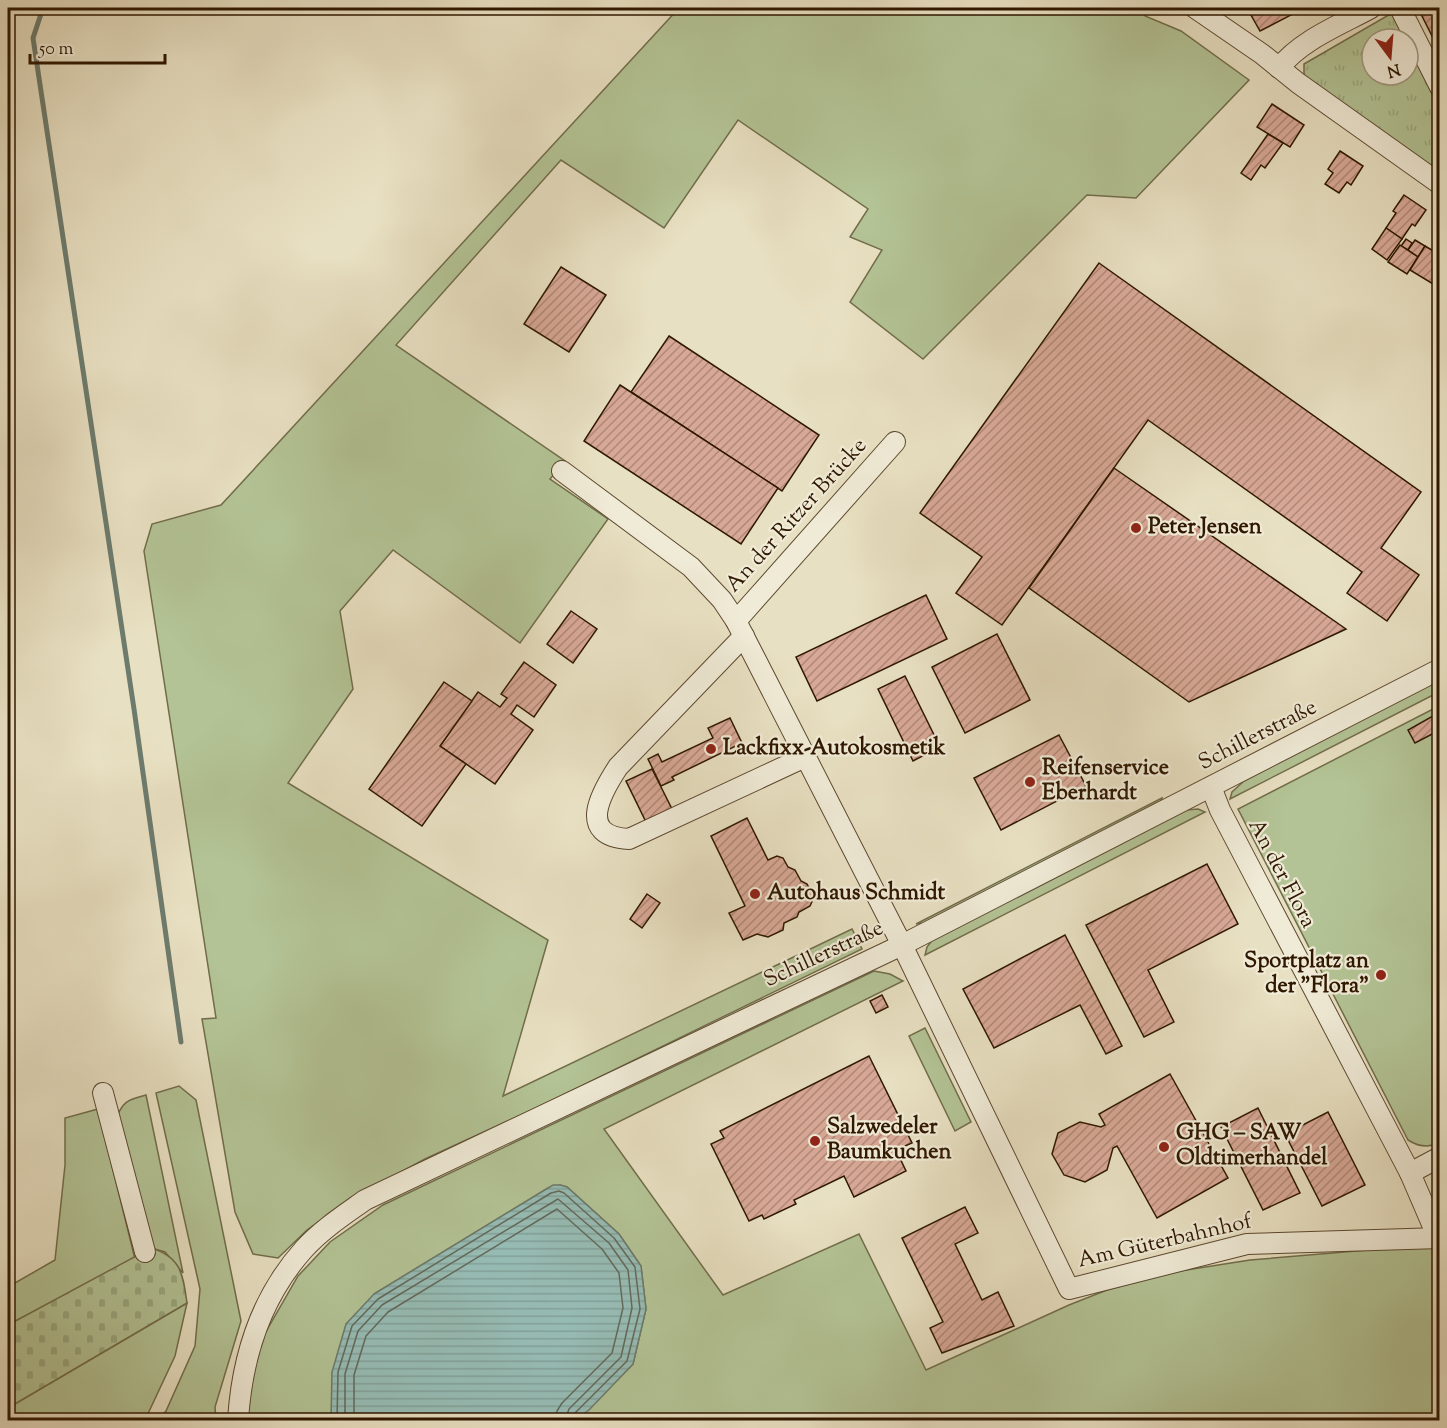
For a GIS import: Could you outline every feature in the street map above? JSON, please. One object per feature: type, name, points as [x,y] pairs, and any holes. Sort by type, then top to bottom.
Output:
[{"type":"street","points":[[1195,8],[1440,184]]},
{"type":"street","points":[[1279,68],[1287,58],[1300,49],[1371,8]]},
{"type":"street","points":[[1400,8],[1440,87]]},
{"type":"street","name":"An der Ritzer Brücke","points":[[805,757],[628,840],[617,839],[607,834],[599,825],[596,813],[602,792],[618,767],[740,629],[895,442]]},
{"type":"street","name":"An der Ritzer Brücke","points":[[562,471],[691,567],[722,600],[740,629],[902,945]]},
{"type":"street","name":"Schillerstraße","points":[[238,1420],[239,1394],[246,1360],[264,1308],[288,1269],[305,1248],[332,1223],[365,1200],[902,945],[1440,669]]},
{"type":"street","name":"An der Flora","points":[[1211,787],[1220,810],[1410,1173],[1439,1238]]},
{"type":"street","name":"Am Güterbahnhof","points":[[902,945],[1069,1289],[1247,1244],[1439,1238]]},
{"type":"street","points":[[103,1093],[145,1252]]},
{"type":"street","points":[[1410,1173],[1440,1157]]},
{"type":"green space","points":[[679,8],[1140,8],[1145,16],[1181,31],[1249,80],[1136,198],[1087,195],[923,359],[850,302],[882,250],[850,237],[868,209],[738,120],[664,228],[561,160],[396,345],[565,461],[550,479],[608,519],[520,643],[393,550],[340,611],[353,689],[288,783],[548,940],[503,1096],[852,929],[862,949],[536,1108],[425,1159],[349,1200],[307,1230],[278,1258],[253,1254],[235,1212],[202,1019],[216,1018],[144,551],[152,524],[221,505]]},
{"type":"green space","points":[[1392,13],[1400,27],[1368,27]]},
{"type":"green space","points":[[1360,32],[1360,87],[1420,87],[1420,69],[1439,108],[1439,157],[1430,167],[1304,78],[1304,64]]},
{"type":"green space","points":[[1439,679],[1439,692],[1230,799],[1232,792],[1244,781]]},
{"type":"green space","name":"Sportplatz an der \"Flora\"","points":[[1439,706],[1439,1143],[1424,1146],[1408,1140],[1238,809]]},
{"type":"green space","points":[[1162,798],[1161,802],[925,923],[916,924]]},
{"type":"green space","points":[[1198,809],[1205,812],[925,955],[933,939],[1186,810]]},
{"type":"green space","points":[[874,971],[890,974],[903,981],[604,1129],[723,1295],[859,1234],[926,1370],[1069,1305],[1107,1290],[1167,1273],[1250,1260],[1439,1244],[1439,1420],[575,1420],[589,1409],[633,1364],[646,1309],[641,1266],[619,1234],[567,1187],[560,1185],[548,1188],[374,1294],[332,1406],[331,1420],[248,1420],[247,1393],[264,1335],[298,1276],[330,1242],[383,1205]]},
{"type":"green space","points":[[925,1028],[971,1122],[955,1131],[909,1036]]},
{"type":"green space","points":[[179,1086],[196,1100],[241,1321],[215,1407],[216,1420],[158,1420],[166,1411],[195,1346],[200,1289],[156,1093]]},
{"type":"green space","points":[[146,1095],[183,1273],[165,1252],[151,1248],[115,1120],[126,1103]]},
{"type":"green space","points":[[98,1109],[135,1259],[8,1325],[8,1287],[55,1260],[65,1165],[65,1118]]},
{"type":"green space","points":[[151,1248],[175,1262],[182,1276],[187,1303],[8,1408],[8,1325]]},
{"type":"green space","points":[[187,1303],[175,1356],[145,1420],[8,1420],[8,1408]]},
{"type":"water","points":[[553,1185],[567,1187],[619,1234],[641,1266],[646,1309],[633,1364],[589,1410],[575,1420],[331,1420],[332,1372],[346,1324],[374,1294]]},
{"type":"building","points":[[1247,8],[1294,8],[1289,10],[1291,15],[1260,31]]},
{"type":"building","points":[[1440,8],[1440,52],[1419,10]]},
{"type":"building","points":[[1272,104],[1304,125],[1290,147],[1257,127]]},
{"type":"building","points":[[1268,134],[1283,143],[1265,168],[1261,165],[1251,180],[1241,173]]},
{"type":"building","points":[[1340,151],[1363,166],[1351,185],[1347,182],[1339,193],[1325,184],[1333,173],[1328,169]]},
{"type":"building","points":[[1404,195],[1426,210],[1415,226],[1412,224],[1402,239],[1386,228],[1396,213],[1393,211]]},
{"type":"building","points":[[1386,228],[1402,239],[1387,260],[1372,249]]},
{"type":"building","points":[[1406,239],[1412,243],[1408,250],[1401,246]]},
{"type":"building","points":[[1415,240],[1425,246],[1418,257],[1408,250]]},
{"type":"building","points":[[1400,245],[1418,257],[1407,274],[1388,262]]},
{"type":"building","points":[[1425,246],[1440,255],[1440,284],[1438,287],[1410,270]]},
{"type":"building","points":[[1099,263],[1421,492],[1381,548],[1419,575],[1387,621],[1347,593],[1362,572],[1148,420],[1002,625],[956,593],[982,557],[920,513]]},
{"type":"building","points":[[561,267],[606,295],[569,352],[524,324]]},
{"type":"building","points":[[669,336],[819,435],[782,491],[631,392]]},
{"type":"building","points":[[620,385],[778,488],[741,544],[584,441]]},
{"type":"building","name":"Peter Jensen","points":[[1114,468],[1346,629],[1189,702],[1029,588]]},
{"type":"building","points":[[926,595],[947,639],[817,701],[796,657]]},
{"type":"building","points":[[571,611],[597,629],[573,663],[547,644]]},
{"type":"building","points":[[997,634],[1030,700],[965,733],[932,667]]},
{"type":"building","points":[[524,662],[556,685],[534,717],[517,705],[511,714],[533,730],[495,784],[440,746],[478,692],[500,707],[507,698],[501,694]]},
{"type":"building","points":[[905,676],[940,747],[913,761],[878,689]]},
{"type":"building","points":[[444,682],[472,701],[440,746],[466,764],[422,826],[369,789]]},
{"type":"building","points":[[1440,712],[1440,730],[1415,743],[1408,730]]},
{"type":"building","name":"Lackfixx-Autokosmetik","points":[[730,718],[742,743],[672,777],[674,780],[661,786],[648,759],[658,754],[662,762],[713,738],[708,728]]},
{"type":"building","name":"Reifenservice Eberhardt","points":[[1059,735],[1086,786],[1001,830],[974,778]]},
{"type":"building","points":[[652,769],[672,809],[646,822],[626,781]]},
{"type":"building","points":[[747,818],[768,860],[777,856],[783,858],[788,867],[795,870],[801,881],[807,884],[814,897],[810,906],[799,912],[797,917],[784,923],[783,930],[768,937],[757,934],[743,940],[729,913],[745,906],[711,836]]},
{"type":"building","points":[[1207,864],[1238,924],[1148,970],[1174,1022],[1144,1037],[1086,925]]},
{"type":"building","points":[[647,894],[660,903],[642,928],[630,919]]},
{"type":"building","points":[[1065,935],[1122,1046],[1106,1054],[1080,1005],[994,1048],[963,989]]},
{"type":"building","points":[[882,995],[888,1007],[876,1013],[870,1001]]},
{"type":"building","name":"Salzwedeler Baumkuchen","points":[[869,1056],[912,1143],[896,1150],[906,1171],[854,1197],[844,1176],[794,1200],[796,1204],[764,1219],[762,1215],[749,1221],[711,1144],[724,1138],[720,1131]]},
{"type":"building","name":"GHG – SAW Oldtimerhandel","points":[[1170,1074],[1228,1178],[1157,1218],[1117,1146],[1113,1148],[1107,1170],[1085,1182],[1064,1175],[1052,1154],[1058,1133],[1080,1122],[1101,1127],[1105,1125],[1099,1114]]},
{"type":"building","points":[[1258,1108],[1300,1193],[1263,1210],[1221,1127]]},
{"type":"building","points":[[1328,1112],[1365,1185],[1322,1206],[1285,1134]]},
{"type":"building","points":[[965,1207],[978,1233],[955,1244],[982,1300],[998,1292],[1014,1326],[942,1353],[930,1328],[943,1322],[902,1238]]},
{"type":"waterway","points":[[43,8],[33,38],[134,709],[181,1042]]},
{"type":"place","name":"Peter Jensen","points":[[1136,528]]},
{"type":"place","name":"Lackfixx-Autokosmetik","points":[[711,749]]},
{"type":"place","name":"Reifenservice Eberhardt","points":[[1030,782]]},
{"type":"place","name":"Autohaus Schmidt","points":[[755,894]]},
{"type":"place","name":"Sportplatz an der \"Flora\"","points":[[1381,975]]},
{"type":"place","name":"Salzwedeler Baumkuchen","points":[[815,1141]]},
{"type":"place","name":"GHG – SAW Oldtimerhandel","points":[[1164,1147]]}]
